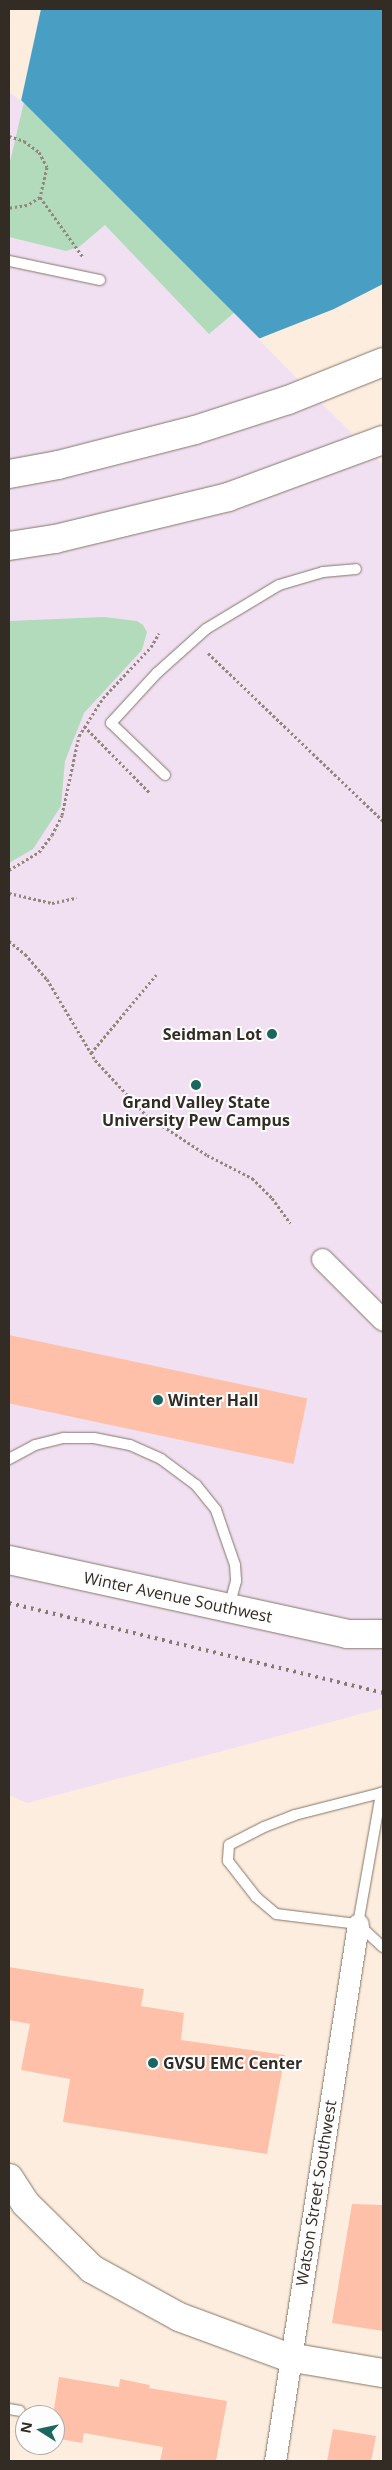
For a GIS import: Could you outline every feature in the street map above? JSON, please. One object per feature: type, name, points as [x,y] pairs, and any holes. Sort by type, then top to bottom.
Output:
[{"type":"main road","points":[[9,474],[67,463],[195,430],[288,400],[377,362]]},
{"type":"main road","points":[[9,546],[55,539],[228,497],[383,440]]},
{"type":"main road","name":"Winter Avenue Southwest","points":[[9,1560],[347,1634],[383,1634]]},
{"type":"main road","points":[[9,2178],[24,2203],[92,2268],[180,2317],[288,2357],[383,2373]]},
{"type":"street","points":[[322,1259],[383,1320]]},
{"type":"street","name":"Watson Street Southwest","points":[[275,2461],[288,2357],[358,1924]]},
{"type":"lane","points":[[9,261],[100,280]]},
{"type":"lane","points":[[165,775],[111,723],[156,673],[206,629],[279,585],[323,572],[356,569]]},
{"type":"lane","points":[[9,1459],[35,1445],[64,1438],[94,1438],[130,1445],[161,1459],[196,1485],[216,1510],[235,1565],[236,1581],[229,1608]]},
{"type":"lane","points":[[358,1924],[382,1792],[295,1815],[229,1844],[228,1861],[256,1898],[276,1914],[358,1924],[383,1947]]},
{"type":"path","points":[[9,136],[24,141],[39,152],[47,167],[40,197],[27,205],[9,208]]},
{"type":"path","points":[[40,197],[100,280]]},
{"type":"path","points":[[9,870],[39,852],[55,828],[62,815],[72,759],[84,726],[103,698],[151,647],[159,633]]},
{"type":"path","points":[[203,657],[209,652],[383,821]]},
{"type":"path","points":[[84,726],[149,792]]},
{"type":"path","points":[[9,892],[52,903],[76,898]]},
{"type":"path","points":[[9,941],[25,954],[47,979],[91,1053],[146,1115],[207,1155],[252,1178],[272,1198],[290,1223]]},
{"type":"path","points":[[91,1053],[156,975]]},
{"type":"shaded area","name":"Grand Valley State University Pew Campus","points":[[9,88],[383,462],[383,1708],[27,1803],[9,1795]]},
{"type":"green space","points":[[24,102],[235,312],[209,334],[105,225],[79,247],[66,251],[9,237],[9,166]]},
{"type":"green space","points":[[104,617],[137,621],[143,625],[147,632],[142,650],[84,713],[65,761],[61,806],[33,849],[9,863],[9,621]]},
{"type":"water","points":[[9,9],[383,9],[383,462],[9,88]]},
{"type":"pier","points":[[9,9],[41,9],[21,101],[9,92]]},
{"type":"pier","points":[[383,284],[383,465],[258,339],[334,309]]},
{"type":"building","name":"Winter Hall","points":[[9,1335],[307,1398],[293,1464],[9,1403]]},
{"type":"building","name":"GVSU EMC Center","points":[[9,1967],[144,1989],[141,2006],[184,2013],[181,2040],[285,2055],[267,2154],[63,2122],[70,2079],[21,2070],[30,2024],[9,2020]]},
{"type":"building","points":[[352,2204],[383,2205],[383,2331],[332,2323]]},
{"type":"building","points":[[59,2377],[119,2387],[120,2379],[150,2385],[149,2388],[227,2401],[216,2461],[160,2461],[163,2447],[84,2433],[82,2443],[65,2440],[65,2405],[55,2405]]},
{"type":"building","points":[[333,2429],[376,2436],[371,2461],[327,2461]]},
{"type":"railway","points":[[9,1603],[383,1693]]},
{"type":"place","name":"Seidman Lot","points":[[272,1034]]},
{"type":"place","name":"Grand Valley State University Pew Campus","points":[[196,1085]]},
{"type":"place","name":"Winter Hall","points":[[158,1400]]},
{"type":"place","name":"GVSU EMC Center","points":[[153,2063]]}]
